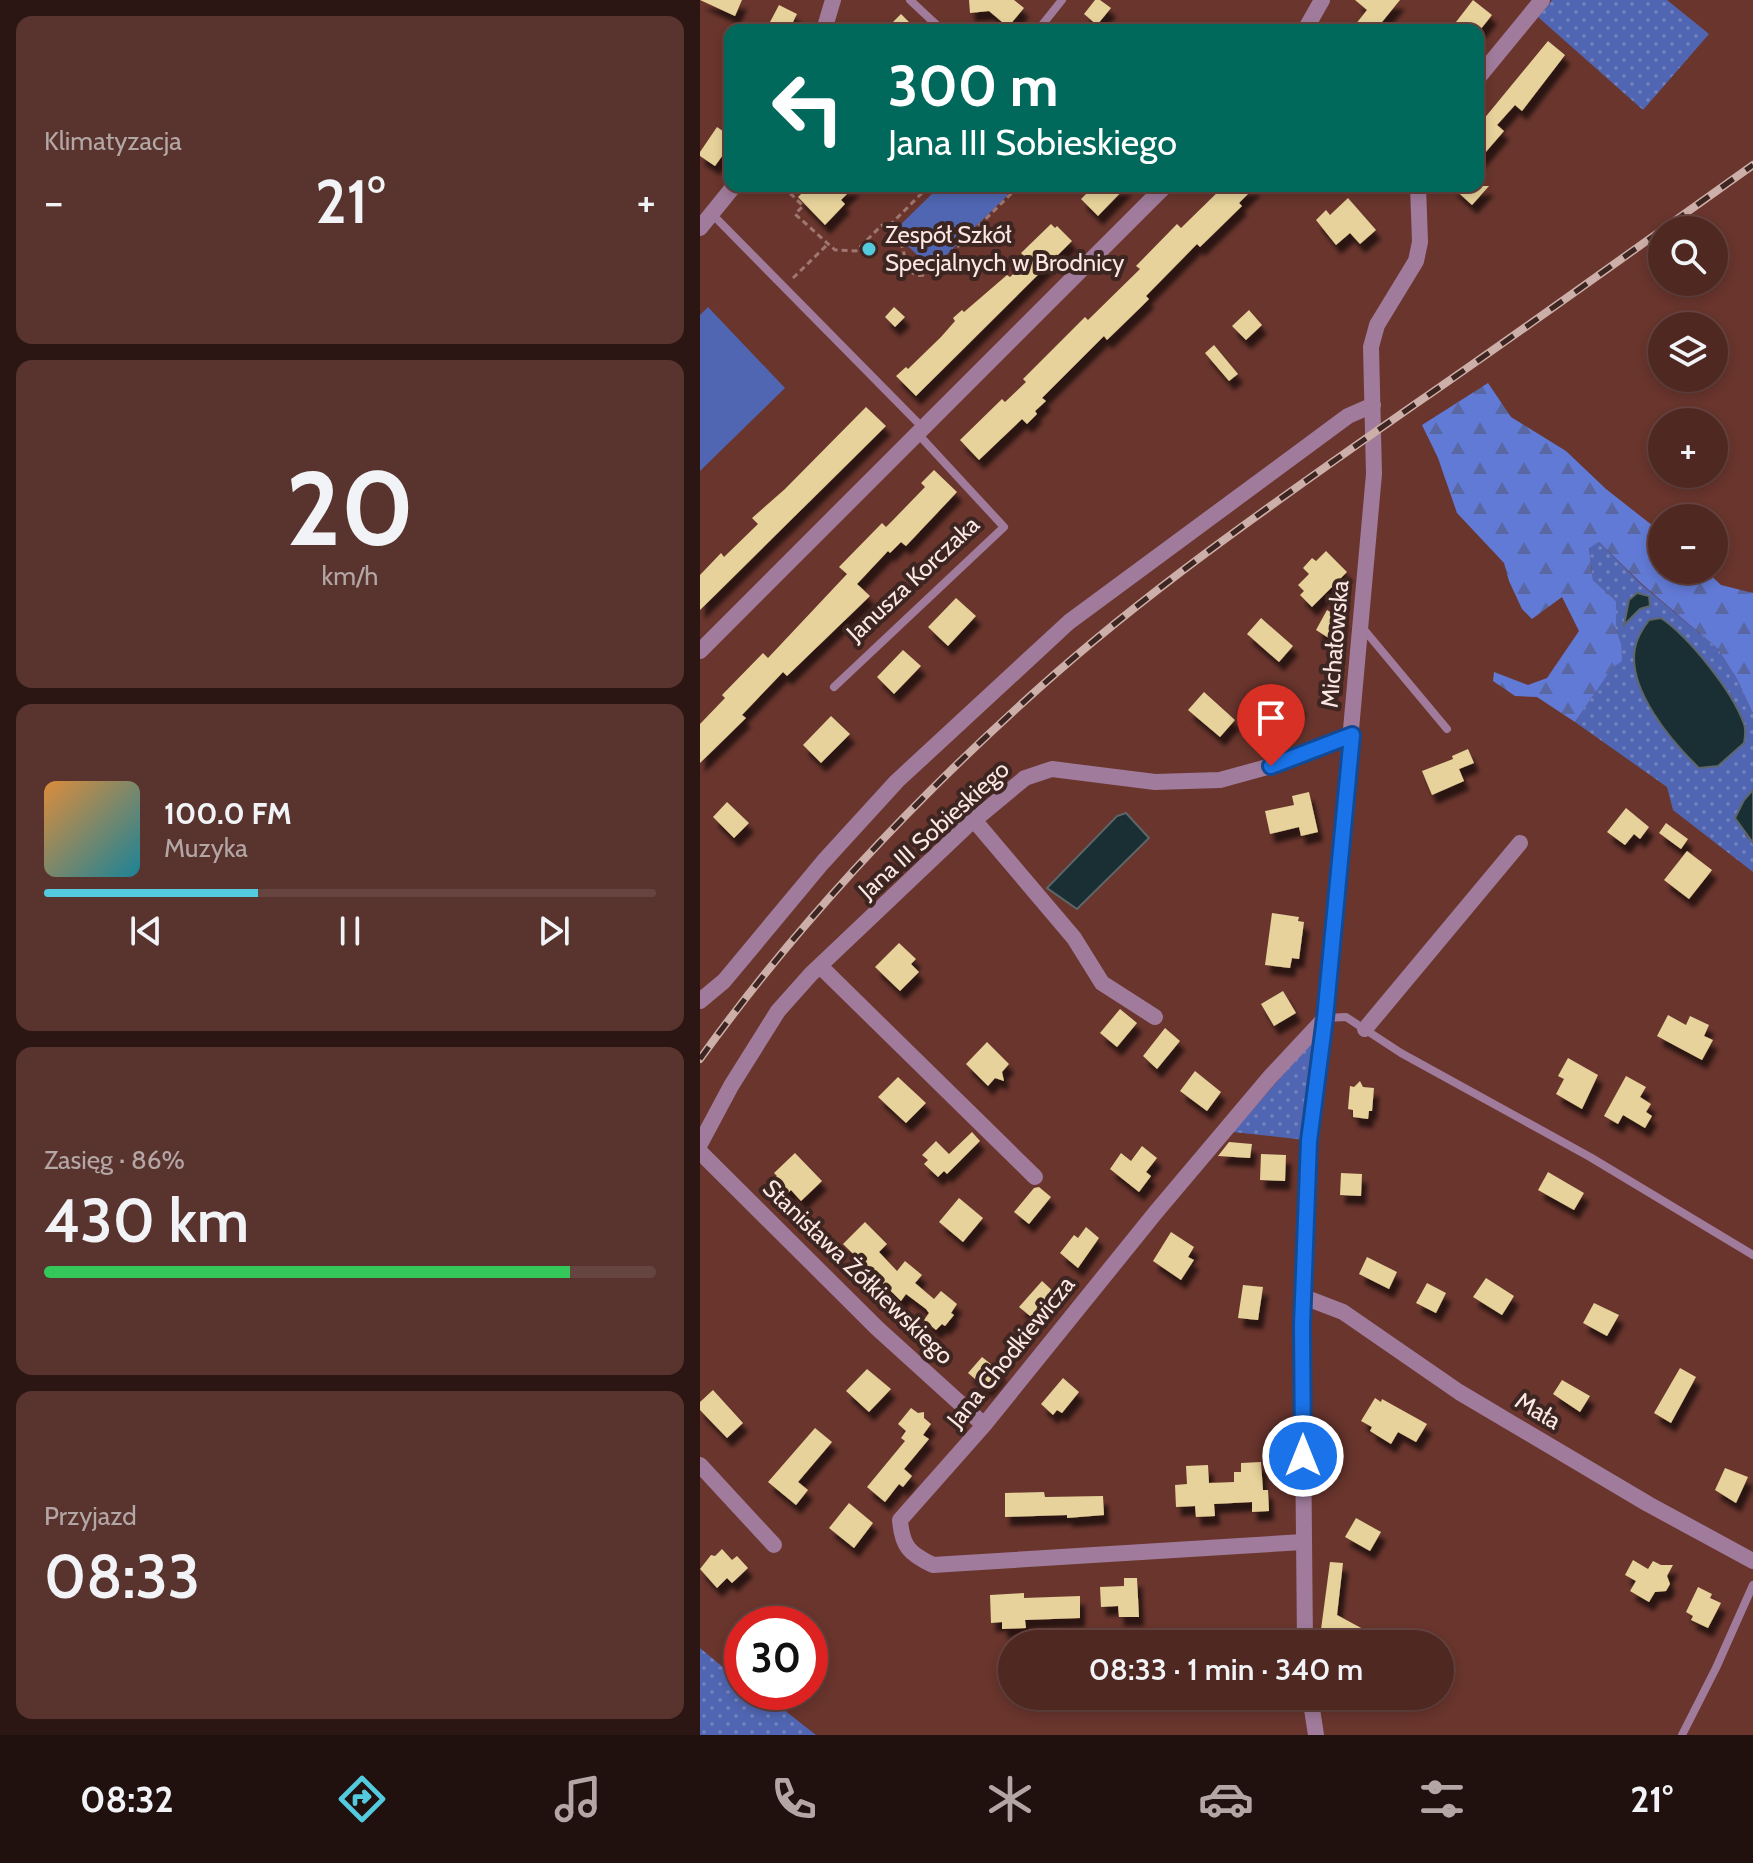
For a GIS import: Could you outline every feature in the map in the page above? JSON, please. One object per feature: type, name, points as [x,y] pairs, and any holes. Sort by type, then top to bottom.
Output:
[{"type":"street","points":[[826,24],[833,0]]},
{"type":"street","points":[[1308,24],[1322,0]]},
{"type":"street","points":[[1484,71],[1542,0]]},
{"type":"street","points":[[700,228],[730,192]]},
{"type":"street","points":[[700,651],[1159,192]]},
{"type":"street","name":"Michałowska","points":[[1305,1630],[1304,1297],[1309,1141],[1325,1018],[1374,474],[1373,405],[1369,373],[1371,347],[1377,325],[1416,261],[1420,242],[1418,192]]},
{"type":"street","points":[[700,1001],[724,981],[823,862],[897,781],[1069,622],[1348,416],[1373,405]]},
{"type":"street","name":"Jana III Sobieskiego","points":[[700,1144],[731,1086],[778,1011],[820,966],[974,820],[1025,778],[1052,769],[1155,782],[1220,780],[1271,766],[1352,735]]},
{"type":"street","points":[[974,820],[1074,938],[1102,983],[1155,1017]]},
{"type":"street","points":[[1365,1029],[1520,843]]},
{"type":"street","points":[[820,966],[1035,1177]]},
{"type":"street","name":"Jana Chodkiewicza","points":[[1303,1542],[933,1565],[913,1555],[901,1536],[900,1520],[984,1425],[1270,1077],[1325,1018]]},
{"type":"street","name":"Stanisława Żółkiewskiego","points":[[700,1152],[877,1328],[984,1425]]},
{"type":"street","name":"Mała","points":[[1304,1297],[1343,1312],[1459,1392],[1648,1504],[1753,1561]]},
{"type":"street","points":[[700,1465],[774,1545]]},
{"type":"street","points":[[1312,1710],[1316,1735]]},
{"type":"lane","points":[[910,0],[936,24]]},
{"type":"lane","points":[[1043,24],[1062,0]]},
{"type":"lane","points":[[713,215],[921,431]]},
{"type":"lane","name":"Janusza Korczaka","points":[[834,687],[1004,527],[921,431]]},
{"type":"lane","points":[[1361,626],[1447,729]]},
{"type":"lane","points":[[1325,1018],[1346,1017],[1401,1053],[1590,1157],[1753,1255]]},
{"type":"lane","points":[[1682,1735],[1753,1585]]},
{"type":"path","points":[[790,192],[803,206],[795,214],[835,250],[856,251],[882,225],[905,250],[908,269],[914,275],[925,276],[1012,192]]},
{"type":"path","points":[[886,229],[923,192]]},
{"type":"path","points":[[790,281],[828,244]]},
{"type":"shaded area","points":[[1552,0],[1667,0],[1709,34],[1643,110],[1538,17]]},
{"type":"shaded area","points":[[934,192],[1005,192],[1008,195],[932,269],[893,232]]},
{"type":"shaded area","points":[[708,307],[785,388],[700,471],[700,315]]},
{"type":"shaded area","points":[[1599,542],[1641,584],[1718,649],[1737,679],[1753,714],[1753,790],[1744,800],[1745,835],[1753,843],[1753,872],[1673,810],[1667,787],[1575,722],[1612,667],[1621,643],[1616,629],[1616,601],[1593,580],[1589,547]],"holes":[[[1672,626],[1699,653],[1745,726],[1744,743]]]},
{"type":"shaded area","points":[[1637,593],[1649,596],[1650,606],[1640,609],[1624,625],[1629,600]]},
{"type":"shaded area","points":[[1661,618],[1709,666],[1744,724],[1744,743],[1718,766],[1699,768],[1664,729],[1644,697],[1634,664],[1635,648],[1649,620]]},
{"type":"shaded area","points":[[1753,790],[1753,843],[1735,818]]},
{"type":"shaded area","points":[[1126,813],[1149,838],[1077,909],[1047,888],[1117,816]]},
{"type":"shaded area","points":[[1313,1040],[1305,1140],[1233,1132]]},
{"type":"shaded area","points":[[700,1648],[724,1668],[724,1710],[784,1710],[816,1735],[700,1735]]},
{"type":"green space","points":[[1488,383],[1511,417],[1566,451],[1606,489],[1648,522],[1648,584],[1720,584],[1753,593],[1753,714],[1737,679],[1718,649],[1642,584],[1599,542],[1589,548],[1593,580],[1616,601],[1616,629],[1622,661],[1612,668],[1575,722],[1537,697],[1515,696],[1493,681],[1494,672],[1528,685],[1547,678],[1579,631],[1562,597],[1532,619],[1522,609],[1504,563],[1457,513],[1438,458],[1422,425]]},
{"type":"building","points":[[700,0],[742,0],[735,16]]},
{"type":"building","points":[[969,0],[1014,0],[1024,8],[1011,24],[1004,24],[989,11],[970,13]]},
{"type":"building","points":[[1095,0],[1111,8],[1098,24],[1084,14]]},
{"type":"building","points":[[1355,0],[1400,0],[1382,22],[1384,24],[1356,24],[1367,10]]},
{"type":"building","points":[[1473,0],[1492,15],[1484,25],[1456,22]]},
{"type":"building","points":[[779,5],[797,14],[792,24],[770,22]]},
{"type":"building","points":[[901,14],[911,24],[891,24]]},
{"type":"building","points":[[1548,41],[1565,55],[1522,111],[1515,105],[1497,125],[1504,131],[1484,154],[1484,119]]},
{"type":"building","points":[[717,127],[724,132],[724,153],[715,166],[700,156]]},
{"type":"building","name":"Zespół Szkół Specjalnych w Brodnicy","points":[[803,192],[849,192],[841,200],[845,204],[825,225],[798,197]]},
{"type":"building","points":[[1088,192],[1121,192],[1098,216],[1081,199]]},
{"type":"building","points":[[1218,192],[1250,192],[1239,203],[1242,206],[1200,247],[1197,244],[1146,296],[1149,299],[1139,309],[1107,340],[1104,336],[1042,398],[1046,401],[1027,424],[1022,419],[979,460],[960,440],[1002,399],[1005,402],[1026,382],[1023,379],[1085,317],[1088,320],[1140,269],[1136,266],[1177,224],[1181,228]]},
{"type":"building","points":[[1458,192],[1484,192],[1472,205]]},
{"type":"building","points":[[1348,198],[1376,230],[1360,244],[1350,233],[1336,245],[1316,220],[1326,210],[1330,215]]},
{"type":"building","points":[[1051,224],[1072,241],[916,396],[896,376],[906,367],[908,369],[941,337],[962,310],[964,312],[1028,260],[1021,253]]},
{"type":"building","points":[[894,307],[905,317],[895,327],[885,317]]},
{"type":"building","points":[[1249,310],[1262,325],[1246,340],[1232,326]]},
{"type":"building","points":[[1214,345],[1238,374],[1229,381],[1205,353]]},
{"type":"building","points":[[866,407],[886,426],[700,610],[700,575],[721,553],[724,557],[758,524],[752,518]]},
{"type":"building","points":[[934,470],[957,492],[906,546],[901,542],[890,553],[888,551],[857,584],[870,596],[787,676],[783,672],[742,715],[746,718],[700,763],[700,724],[725,698],[722,695],[763,653],[768,658],[847,574],[839,567],[882,523],[886,527],[895,518],[925,487],[921,483]]},
{"type":"building","points":[[1326,551],[1347,572],[1312,607],[1300,595],[1304,591],[1298,585],[1309,574],[1303,568],[1312,558],[1316,561]]},
{"type":"building","points":[[956,598],[976,616],[948,646],[928,627]]},
{"type":"building","points":[[1327,610],[1343,620],[1332,640],[1316,630]]},
{"type":"building","points":[[1261,618],[1293,646],[1279,662],[1247,634]]},
{"type":"building","points":[[903,650],[921,666],[894,694],[877,677]]},
{"type":"building","points":[[1283,689],[1301,705],[1283,725],[1265,710]]},
{"type":"building","points":[[1204,692],[1235,720],[1220,737],[1188,710]]},
{"type":"building","points":[[831,716],[850,734],[821,763],[803,745]]},
{"type":"building","points":[[1468,749],[1474,763],[1459,769],[1464,781],[1432,795],[1422,771],[1453,759],[1452,756]]},
{"type":"building","points":[[1309,792],[1318,832],[1301,836],[1299,827],[1270,834],[1265,811],[1294,805],[1292,796]]},
{"type":"building","points":[[727,802],[749,823],[734,838],[713,817]]},
{"type":"building","points":[[1626,808],[1649,827],[1640,839],[1634,834],[1625,845],[1607,832]]},
{"type":"building","points":[[1666,823],[1688,839],[1681,849],[1659,833]]},
{"type":"building","points":[[1687,851],[1712,870],[1689,899],[1664,880]]},
{"type":"building","points":[[1272,913],[1299,917],[1298,921],[1304,922],[1299,959],[1292,958],[1290,968],[1265,965]]},
{"type":"building","points":[[899,943],[916,959],[911,964],[919,972],[900,991],[875,967]]},
{"type":"building","points":[[1283,991],[1296,1013],[1274,1026],[1261,1004]]},
{"type":"building","points":[[1120,1009],[1137,1023],[1117,1047],[1100,1033]]},
{"type":"building","points":[[1668,1015],[1686,1025],[1690,1016],[1709,1025],[1704,1036],[1713,1040],[1702,1060],[1657,1036]]},
{"type":"building","points":[[1165,1028],[1180,1041],[1157,1069],[1143,1056]]},
{"type":"building","points":[[987,1042],[1009,1064],[1002,1072],[1004,1081],[995,1078],[988,1086],[966,1064]]},
{"type":"building","points":[[1568,1058],[1598,1075],[1582,1109],[1556,1094],[1564,1079],[1558,1076]]},
{"type":"building","points":[[1195,1071],[1221,1092],[1207,1111],[1180,1091]]},
{"type":"building","points":[[1626,1076],[1646,1087],[1640,1097],[1651,1104],[1646,1112],[1652,1116],[1645,1128],[1623,1115],[1618,1124],[1604,1116]]},
{"type":"building","points":[[898,1077],[926,1103],[906,1123],[878,1097]]},
{"type":"building","points":[[1360,1081],[1363,1087],[1374,1088],[1372,1111],[1369,1111],[1368,1119],[1353,1117],[1353,1110],[1348,1109],[1350,1086],[1354,1087]]},
{"type":"building","points":[[972,1132],[980,1141],[947,1174],[944,1171],[938,1177],[924,1164],[928,1160],[922,1155],[936,1141],[949,1154]]},
{"type":"building","points":[[1229,1142],[1252,1144],[1250,1158],[1218,1156]]},
{"type":"building","points":[[1142,1146],[1157,1158],[1146,1172],[1151,1176],[1139,1192],[1110,1169],[1121,1153],[1131,1161]]},
{"type":"building","points":[[795,1153],[822,1181],[801,1201],[791,1190],[785,1196],[770,1182],[777,1176],[774,1173]]},
{"type":"building","points":[[1261,1154],[1286,1155],[1285,1181],[1260,1180]]},
{"type":"building","points":[[1548,1172],[1584,1193],[1574,1210],[1538,1190]]},
{"type":"building","points":[[1341,1173],[1362,1174],[1361,1196],[1340,1195]]},
{"type":"building","points":[[1039,1187],[1051,1197],[1029,1224],[1014,1212],[1034,1188]]},
{"type":"building","points":[[959,1198],[983,1218],[963,1242],[939,1222]]},
{"type":"building","points":[[865,1222],[887,1244],[879,1252],[897,1271],[905,1261],[922,1275],[915,1283],[934,1299],[941,1291],[957,1304],[951,1313],[954,1315],[945,1326],[942,1324],[936,1330],[924,1320],[929,1313],[926,1309],[906,1294],[901,1301],[843,1244]]},
{"type":"building","points":[[1086,1227],[1099,1238],[1078,1268],[1060,1253],[1074,1235],[1078,1238]]},
{"type":"building","points":[[1171,1232],[1194,1247],[1188,1257],[1194,1260],[1181,1280],[1153,1261]]},
{"type":"building","points":[[1367,1257],[1397,1272],[1389,1289],[1359,1274]]},
{"type":"building","points":[[1486,1278],[1514,1296],[1502,1315],[1473,1297]]},
{"type":"building","points":[[1042,1281],[1055,1293],[1035,1320],[1019,1307]]},
{"type":"building","points":[[1427,1283],[1446,1293],[1436,1313],[1416,1303]]},
{"type":"building","points":[[1243,1285],[1263,1287],[1258,1320],[1238,1318]]},
{"type":"building","points":[[1594,1303],[1619,1315],[1607,1336],[1583,1323]]},
{"type":"building","points":[[982,1357],[1001,1372],[987,1389],[968,1373]]},
{"type":"building","points":[[1680,1368],[1696,1377],[1671,1423],[1654,1413]]},
{"type":"building","points":[[867,1369],[891,1389],[869,1412],[846,1391]]},
{"type":"building","points":[[1063,1378],[1079,1392],[1062,1413],[1057,1410],[1053,1415],[1041,1404]]},
{"type":"building","points":[[1562,1380],[1590,1396],[1580,1412],[1553,1394]]},
{"type":"building","points":[[713,1390],[743,1423],[727,1438],[700,1410],[700,1402]]},
{"type":"building","points":[[1375,1398],[1427,1424],[1416,1442],[1398,1432],[1391,1444],[1370,1431],[1372,1427],[1361,1421]]},
{"type":"building","points":[[911,1408],[918,1413],[924,1412],[924,1418],[931,1424],[923,1435],[929,1439],[904,1469],[912,1476],[903,1487],[899,1484],[885,1502],[867,1487],[905,1441],[901,1438],[906,1431],[898,1424]]},
{"type":"building","points":[[815,1428],[832,1442],[798,1482],[808,1490],[796,1505],[768,1482]]},
{"type":"building","points":[[1261,1462],[1263,1490],[1268,1490],[1269,1511],[1252,1512],[1252,1502],[1214,1504],[1215,1516],[1196,1517],[1195,1506],[1176,1507],[1175,1485],[1187,1484],[1186,1466],[1208,1465],[1209,1483],[1234,1482],[1234,1472],[1241,1472],[1241,1463]]},
{"type":"building","points":[[1725,1468],[1748,1477],[1736,1503],[1715,1490]]},
{"type":"building","points":[[1044,1492],[1045,1497],[1103,1496],[1104,1515],[1005,1517],[1005,1493]]},
{"type":"building","points":[[849,1503],[873,1523],[854,1548],[829,1528]]},
{"type":"building","points":[[1356,1518],[1381,1532],[1370,1551],[1345,1537]]},
{"type":"building","points":[[722,1549],[732,1560],[737,1556],[748,1568],[732,1583],[727,1578],[717,1588],[700,1569],[711,1555],[715,1556]]},
{"type":"building","points":[[1633,1560],[1648,1569],[1653,1561],[1673,1565],[1667,1576],[1670,1584],[1666,1591],[1655,1592],[1649,1602],[1630,1591],[1636,1581],[1625,1575]]},
{"type":"building","points":[[1330,1562],[1343,1563],[1337,1615],[1365,1630],[1321,1630]]},
{"type":"building","points":[[1124,1578],[1137,1578],[1139,1617],[1119,1617],[1118,1606],[1101,1607],[1100,1587],[1124,1586]]},
{"type":"building","points":[[1698,1587],[1721,1603],[1708,1628],[1691,1620],[1693,1616],[1686,1612]]},
{"type":"building","points":[[1024,1593],[1024,1598],[1080,1596],[1080,1618],[1025,1620],[1026,1628],[1002,1629],[1002,1622],[991,1623],[990,1595]]},
{"type":"railway","points":[[700,1059],[776,960],[902,819],[992,731],[1082,651],[1268,508],[1753,165]]},
{"type":"place","name":"Zespół Szkół Specjalnych w Brodnicy","points":[[869,249]]},
{"type":"route","points":[[1271,766],[1352,735],[1325,1018],[1309,1141],[1302,1325],[1303,1456]]}]
